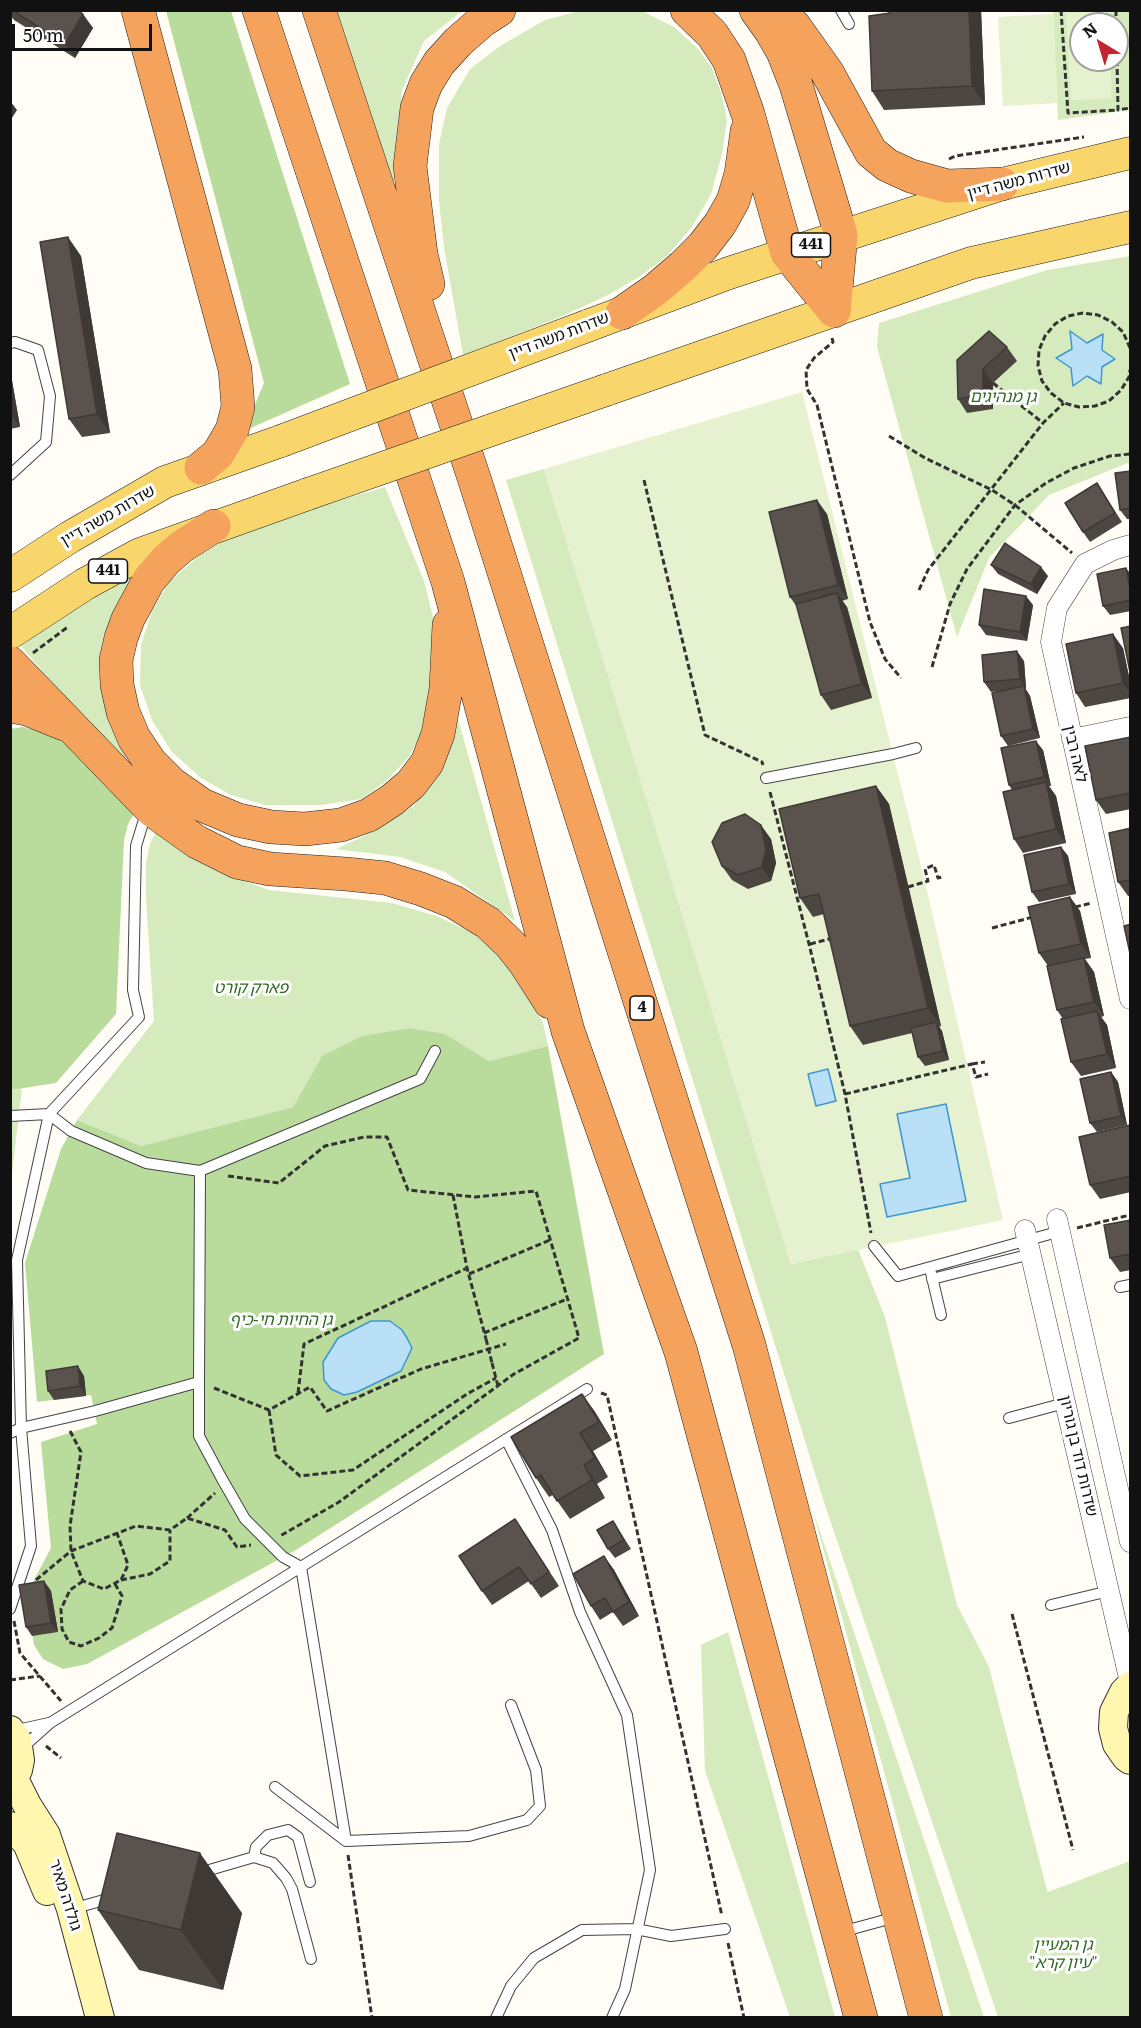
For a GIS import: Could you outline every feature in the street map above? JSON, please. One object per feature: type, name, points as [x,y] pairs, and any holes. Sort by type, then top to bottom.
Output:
[{"type":"highway","points":[[138,10],[235,369],[238,407],[232,430],[218,454],[201,468]]},
{"type":"highway","points":[[259,10],[448,582],[567,1031],[681,1352],[861,2018]]},
{"type":"highway","name":"4","points":[[319,10],[476,484],[749,1345],[926,2018]]},
{"type":"highway","points":[[476,484],[421,254],[410,166],[417,108],[426,84],[439,63],[458,42],[499,10]]},
{"type":"highway","points":[[687,10],[712,34],[729,60],[748,114],[787,253],[831,321]]},
{"type":"highway","points":[[756,10],[775,38],[796,85],[841,235],[831,321]]},
{"type":"highway","points":[[779,10],[795,27],[827,72],[871,152],[887,165],[911,176],[947,186],[1002,184]]},
{"type":"highway","points":[[622,313],[655,290],[683,266],[720,224],[733,201],[741,174],[748,114]]},
{"type":"highway","points":[[214,526],[181,547],[149,580],[128,619],[121,638],[117,660],[117,685],[123,712],[134,738],[150,762],[171,784],[202,805],[238,820],[271,827],[305,830],[341,825],[369,815],[411,784],[427,763],[438,734],[446,689],[449,630],[448,582]]},
{"type":"highway","points":[[12,665],[152,810],[197,842],[237,862],[270,869],[346,873],[385,878],[421,888],[454,902],[488,923],[510,944],[525,963],[567,1031]]},
{"type":"highway","points":[[10,706],[27,709],[59,721],[83,737]]},
{"type":"main road","name":"שדרות משה דיין","points":[[10,576],[141,495],[165,482],[201,468],[281,441],[787,253],[1002,184],[1052,170],[1131,153]]},
{"type":"main road","name":"441","points":[[10,633],[85,584],[140,554],[214,526],[606,390],[831,321],[971,263],[1131,227]]},
{"type":"street","points":[[1085,564],[1113,550],[1131,545]]},
{"type":"street","name":"לאה רבין","points":[[1085,564],[1057,608],[1051,642],[1108,899],[1122,922],[1131,999]]},
{"type":"street","points":[[1072,739],[1131,727]]},
{"type":"street","name":"שדרות דוד בן גוריון","points":[[1059,1225],[1131,1542]]},
{"type":"street","name":"שדרות דוד בן גוריון","points":[[1028,1241],[1131,1684]]},
{"type":"street","points":[[1131,1684],[1124,1692],[1114,1712],[1113,1728],[1117,1744],[1131,1760]]},
{"type":"street","points":[[12,1781],[18,1770],[14,1737]]},
{"type":"street","name":"גולדה מאיר","points":[[12,1781],[46,1835],[71,1910],[100,2018]]},
{"type":"street","name":"גולדה מאיר","points":[[10,1826],[27,1843],[52,1903],[80,2018]]},
{"type":"lane","points":[[841,10],[849,24]]},
{"type":"lane","points":[[10,343],[15,342],[38,350],[50,396],[46,442],[10,475]]},
{"type":"lane","points":[[766,778],[916,748]]},
{"type":"lane","points":[[11,1607],[32,1546],[16,1431],[17,1260],[49,1114],[139,1017],[133,990],[136,846],[143,823],[152,810]]},
{"type":"lane","points":[[10,1116],[49,1114],[71,1131],[146,1163],[200,1172],[420,1079],[435,1051]]},
{"type":"lane","points":[[200,1172],[199,1436],[245,1518],[284,1557],[301,1566]]},
{"type":"lane","points":[[932,1279],[1028,1241],[1059,1225]]},
{"type":"lane","points":[[874,1246],[898,1276],[1028,1241]]},
{"type":"lane","points":[[929,1267],[941,1315]]},
{"type":"lane","points":[[16,1431],[199,1382]]},
{"type":"lane","points":[[14,1737],[50,1723],[587,1389]]},
{"type":"lane","points":[[1009,1418],[1065,1403]]},
{"type":"lane","points":[[506,1439],[552,1530],[579,1612],[627,1714],[650,1870],[625,1989],[612,2018]]},
{"type":"lane","points":[[301,1566],[346,1841]]},
{"type":"lane","points":[[1051,1605],[1109,1591]]},
{"type":"lane","points":[[275,1786],[346,1841],[469,1836],[527,1820],[540,1806],[536,1770],[511,1705]]},
{"type":"lane","points":[[14,1737],[50,1723]]},
{"type":"lane","points":[[254,1857],[256,1847],[268,1835],[288,1830],[298,1837],[310,1882]]},
{"type":"lane","points":[[185,1877],[254,1857],[273,1863],[292,1889],[311,1959]]},
{"type":"lane","points":[[71,1910],[127,1893]]},
{"type":"lane","points":[[839,1932],[899,1916]]},
{"type":"lane","points":[[496,2018],[511,1986],[534,1958],[582,1930],[636,1929],[671,1936],[725,1929]]},
{"type":"path","points":[[1060,10],[1068,113],[1131,108]]},
{"type":"path","points":[[1117,72],[1118,110]]},
{"type":"path","points":[[1131,348],[1124,332],[1112,322],[1098,315],[1083,313],[1068,316],[1055,324],[1045,336],[1039,350],[1038,366],[1042,381],[1051,393],[1064,402],[1079,407],[1095,406],[1109,401],[1121,390],[1131,370]]},
{"type":"path","points":[[831,321],[833,342],[814,358],[806,370],[807,388],[817,405],[870,622],[885,659],[901,678]]},
{"type":"path","points":[[993,383],[1043,423]]},
{"type":"path","points":[[919,590],[928,570],[1043,423],[1064,402]]},
{"type":"path","points":[[889,436],[924,458],[992,490],[1015,505],[1085,564]]},
{"type":"path","points":[[932,667],[950,604],[967,569],[1015,505],[1046,483],[1074,468],[1110,456],[1131,454]]},
{"type":"path","points":[[644,480],[705,735],[762,762],[845,1094],[874,1246]]},
{"type":"path","points":[[12,665],[70,626]]},
{"type":"path","points":[[783,842],[789,841]]},
{"type":"path","points":[[928,881],[925,869],[934,865],[938,878]]},
{"type":"path","points":[[908,887],[942,876]]},
{"type":"path","points":[[1066,909],[1108,899]]},
{"type":"path","points":[[992,928],[1035,917]]},
{"type":"path","points":[[809,944],[837,937]]},
{"type":"path","points":[[845,1094],[985,1062]]},
{"type":"path","points":[[972,1064],[976,1077],[988,1074]]},
{"type":"path","points":[[188,1518],[225,1530],[237,1547],[269,1542],[339,1502],[514,1374],[579,1338],[536,1191],[475,1197],[408,1190],[387,1137],[364,1137],[325,1146],[279,1183],[200,1172]]},
{"type":"path","points":[[453,1194],[467,1268],[498,1386]]},
{"type":"path","points":[[1059,1225],[1131,1215]]},
{"type":"path","points":[[469,1274],[550,1240]]},
{"type":"path","points":[[298,1393],[304,1344],[467,1268]]},
{"type":"path","points":[[484,1333],[567,1299]]},
{"type":"path","points":[[269,1410],[310,1387],[327,1411],[421,1369],[507,1344]]},
{"type":"path","points":[[269,1410],[276,1455],[300,1476],[353,1470],[467,1394],[496,1378]]},
{"type":"path","points":[[199,1382],[269,1410]]},
{"type":"path","points":[[587,1389],[607,1395],[744,2018]]},
{"type":"path","points":[[70,1433],[81,1452],[70,1527],[71,1551],[83,1581],[104,1589],[121,1580],[150,1574],[170,1561],[170,1530]]},
{"type":"path","points":[[32,1584],[71,1551],[117,1533],[136,1526],[170,1530],[188,1518],[219,1489],[222,1479]]},
{"type":"path","points":[[117,1533],[128,1565],[121,1580]]},
{"type":"path","points":[[83,1581],[70,1590],[61,1610],[62,1629],[69,1642],[81,1646],[99,1638],[112,1628],[122,1596],[115,1584]]},
{"type":"path","points":[[11,1607],[20,1653],[69,1711]]},
{"type":"path","points":[[1012,1614],[1073,1850]]},
{"type":"path","points":[[10,1680],[40,1676]]},
{"type":"path","points":[[346,1841],[372,2018]]},
{"type":"green space","points":[[166,11],[231,11],[350,384],[244,431],[264,383]]},
{"type":"green space","points":[[333,11],[462,11],[424,41],[402,90],[393,190]]},
{"type":"green space","points":[[579,11],[644,12],[674,27],[698,49],[712,68],[721,92],[727,120],[722,154],[711,194],[692,227],[667,256],[639,277],[606,296],[560,317],[463,355],[444,247],[439,200],[439,144],[447,108],[470,69],[500,46],[545,20]]},
{"type":"green space","points":[[1053,11],[1130,11],[1130,110],[1058,120]]},
{"type":"green space","points":[[1066,13],[1069,13],[1069,65]]},
{"type":"green space","points":[[1053,14],[1058,103],[1003,106],[998,17]]},
{"type":"green space","points":[[1069,72],[1111,72],[1112,98],[1071,100]]},
{"type":"green space","name":"גן מנהיגים","points":[[1130,256],[1130,462],[1049,495],[989,558],[957,637],[877,347],[879,323],[1047,270]]},
{"type":"green space","points":[[802,392],[925,882],[1003,1220],[791,1264],[544,469]]},
{"type":"green space","name":"גן המעיין \"עיון קרא\"","points":[[544,469],[791,1264],[858,1249],[885,1317],[957,1605],[989,1667],[1047,1890],[1048,1892],[1130,1861],[1130,2017],[998,2017],[823,1499],[506,480]]},
{"type":"green space","points":[[385,487],[424,581],[435,625],[435,667],[423,731],[408,758],[385,782],[361,799],[321,805],[265,805],[231,795],[201,778],[172,752],[152,720],[140,685],[141,645],[152,611],[169,582],[199,556],[225,540],[290,515]]},
{"type":"green space","points":[[134,570],[147,570],[122,603],[128,747],[124,766],[20,645]]},
{"type":"green space","points":[[456,712],[515,921],[445,872],[400,857],[336,849],[360,838],[414,806],[439,765]]},
{"type":"green space","points":[[23,727],[50,734],[74,749],[135,812],[128,824],[124,840],[116,1014],[56,1083],[11,1090],[10,729]]},
{"type":"green space","name":"פארק קורט","points":[[157,829],[228,875],[269,890],[392,903],[436,916],[474,933],[502,959],[521,982],[543,1023],[548,1046],[489,1061],[444,1034],[411,1028],[322,1056],[293,1107],[141,1146],[77,1120],[154,1021],[146,899],[146,863],[150,844]]},
{"type":"green space","name":"גן החיות חי-כיף","points":[[411,1028],[445,1034],[489,1061],[548,1046],[604,1354],[296,1550],[87,1664],[63,1669],[43,1659],[34,1645],[26,1595],[51,1548],[41,1442],[97,1424],[91,1395],[37,1402],[25,1263],[61,1149],[77,1120],[141,1146],[293,1107],[322,1056],[362,1036]]},
{"type":"green space","points":[[22,1089],[11,1181],[11,1090]]},
{"type":"green space","points":[[812,1508],[984,2017],[951,2017]]},
{"type":"green space","points":[[728,1632],[835,2017],[790,2017],[705,1771],[701,1645]]},
{"type":"water","points":[[1070,331],[1087,343],[1103,334],[1102,350],[1115,359],[1102,367],[1101,384],[1087,376],[1073,386],[1071,368],[1056,358],[1072,349]]},
{"type":"water","points":[[828,1069],[836,1101],[816,1106],[808,1074]]},
{"type":"water","points":[[946,1104],[966,1201],[887,1217],[880,1184],[910,1178],[897,1114]]},
{"type":"water","points":[[371,1321],[390,1321],[402,1330],[407,1338],[412,1348],[401,1371],[357,1392],[344,1395],[331,1389],[324,1380],[323,1362],[338,1338]]},
{"type":"building","points":[[12,10],[77,10],[83,14],[65,44]]},
{"type":"building","points":[[889,10],[969,10],[972,86],[872,91],[869,16],[890,13]]},
{"type":"building","points":[[68,237],[97,414],[69,419],[40,242]]},
{"type":"building","points":[[989,331],[1007,347],[983,369],[983,395],[958,399],[957,360]]},
{"type":"building","points":[[1131,471],[1131,508],[1120,510],[1115,473]]},
{"type":"building","points":[[1097,483],[1115,513],[1083,532],[1065,503]]},
{"type":"building","points":[[817,500],[838,585],[790,597],[769,512]]},
{"type":"building","points":[[1005,543],[1041,567],[1031,584],[991,565]]},
{"type":"building","points":[[1126,568],[1131,600],[1103,606],[1097,574]]},
{"type":"building","points":[[984,589],[1026,596],[1020,632],[979,625]]},
{"type":"building","points":[[837,593],[862,684],[821,695],[796,604]]},
{"type":"building","points":[[1131,626],[1131,677],[1121,628]]},
{"type":"building","points":[[1113,634],[1123,683],[1076,693],[1066,644]]},
{"type":"building","points":[[1017,651],[1020,679],[984,682],[982,655]]},
{"type":"building","points":[[1024,686],[1033,729],[1001,736],[992,693]]},
{"type":"building","points":[[1131,737],[1131,793],[1096,800],[1085,746]]},
{"type":"building","points":[[1036,741],[1044,777],[1009,785],[1001,748]]},
{"type":"building","points":[[1046,782],[1056,829],[1014,839],[1003,792]]},
{"type":"building","points":[[876,786],[928,1008],[850,1026],[819,894],[800,898],[779,809]]},
{"type":"building","points":[[745,814],[761,825],[766,849],[762,867],[738,875],[722,866],[712,842],[722,823]]},
{"type":"building","points":[[1131,828],[1131,880],[1118,882],[1109,833]]},
{"type":"building","points":[[1061,847],[1069,884],[1032,892],[1024,855]]},
{"type":"building","points":[[1070,897],[1081,944],[1039,953],[1028,907]]},
{"type":"building","points":[[1131,924],[1131,958],[1124,926]]},
{"type":"building","points":[[1084,958],[1094,1002],[1057,1010],[1047,966]]},
{"type":"building","points":[[1097,1011],[1107,1054],[1071,1062],[1061,1019]]},
{"type":"building","points":[[936,1022],[943,1051],[918,1057],[911,1028]]},
{"type":"building","points":[[1111,1072],[1121,1116],[1090,1123],[1080,1079]]},
{"type":"building","points":[[1130,1125],[1131,1176],[1090,1185],[1079,1137]]},
{"type":"building","points":[[1131,1220],[1131,1254],[1110,1258],[1104,1225]]},
{"type":"building","points":[[78,1366],[80,1386],[48,1391],[46,1371]]},
{"type":"building","points":[[582,1394],[599,1422],[580,1433],[595,1458],[584,1465],[592,1480],[557,1501],[541,1475],[536,1478],[511,1437]]},
{"type":"building","points":[[515,1519],[549,1572],[531,1584],[519,1567],[482,1591],[459,1556]]},
{"type":"building","points":[[613,1521],[624,1540],[608,1549],[597,1530]]},
{"type":"building","points":[[604,1556],[629,1602],[613,1612],[605,1598],[591,1606],[573,1574]]},
{"type":"building","points":[[44,1581],[51,1623],[26,1627],[19,1585]]},
{"type":"building","points":[[117,1833],[200,1853],[181,1930],[98,1910]]}]
